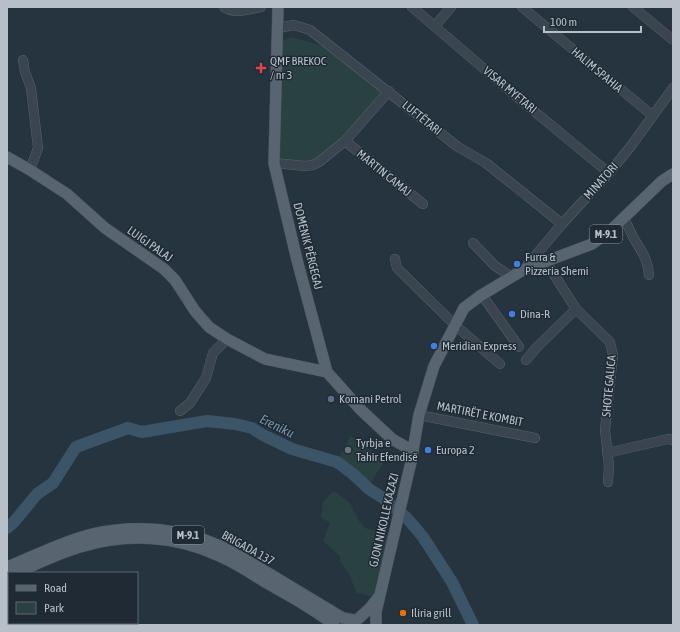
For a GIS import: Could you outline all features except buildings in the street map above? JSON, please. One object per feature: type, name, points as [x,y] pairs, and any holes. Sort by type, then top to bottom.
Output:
[{"type":"main road","name":"DOMENIK PËRGEGAJ","points":[[278,7],[274,163],[297,260],[327,372],[360,409],[386,434],[402,446],[413,451]]},
{"type":"main road","name":"LUIGJ PALAJ","points":[[7,157],[67,194],[105,228],[170,274],[195,312],[209,327],[226,339],[265,359],[327,372]]},
{"type":"main road","name":"MARTIRËT E KOMBIT","points":[[413,451],[420,415],[434,366],[464,308],[523,270],[592,244],[610,232],[662,181],[673,174]]},
{"type":"main road","name":"GJON NIKOLLE KAZAZI","points":[[380,593],[413,451]]},
{"type":"main road","name":"BRIGADA 137","points":[[7,568],[65,543],[92,534],[127,529],[163,530],[192,536],[219,546],[240,556],[343,618],[353,621],[369,620],[376,625]]},
{"type":"main road","name":"BRIGADA 137","points":[[18,572],[68,551],[95,543],[127,538],[162,539],[195,546],[226,559],[294,599],[334,625]]},
{"type":"main road","name":"M-9.1","points":[[353,621],[369,609],[380,593]]},
{"type":"main road","name":"M-9.1","points":[[376,625],[375,617],[380,593]]},
{"type":"street","points":[[224,7],[228,10],[246,11],[261,7]]},
{"type":"street","name":"VISAR MYFTARI","points":[[412,7],[609,173]]},
{"type":"street","points":[[435,26],[451,7]]},
{"type":"street","name":"HALIM SPAHIA","points":[[522,7],[653,116]]},
{"type":"street","points":[[633,7],[673,40]]},
{"type":"street","name":"LUFTËTARI","points":[[278,28],[294,25],[310,30],[458,146],[486,163],[562,224]]},
{"type":"street","points":[[23,60],[25,72],[31,88],[38,148],[30,170]]},
{"type":"street","name":"MINATORI","points":[[523,270],[562,224],[609,173],[673,88]]},
{"type":"street","name":"MARTIN CAMAJ","points":[[274,163],[298,166],[313,165],[344,141],[389,91]]},
{"type":"street","name":"MARTIN CAMAJ","points":[[344,141],[423,204]]},
{"type":"street","points":[[624,218],[648,265],[649,275]]},
{"type":"street","points":[[473,243],[495,266],[512,277]]},
{"type":"street","points":[[395,259],[397,268],[455,325],[500,364]]},
{"type":"street","name":"SHOTE GALICA","points":[[546,262],[576,309],[610,342],[613,355],[605,430],[609,470],[608,482]]},
{"type":"street","points":[[482,295],[519,347]]},
{"type":"street","points":[[526,360],[537,347],[576,309]]},
{"type":"street","points":[[180,411],[190,403],[206,378],[213,353],[226,339]]},
{"type":"street","name":"MARTIRËT E KOMBIT","points":[[420,415],[535,438]]},
{"type":"street","points":[[607,453],[668,439],[673,440]]},
{"type":"green space","points":[[292,37],[322,46],[382,92],[337,142],[317,158],[308,162],[280,159],[283,40]]},
{"type":"green space","points":[[351,436],[384,462],[371,482],[335,464]]},
{"type":"green space","points":[[334,491],[350,503],[359,521],[365,528],[389,535],[374,597],[357,593],[349,574],[340,561],[340,556],[323,541],[330,523],[321,517],[323,502]]},
{"type":"waterway","name":"Ereniku","points":[[7,528],[14,522],[37,494],[53,483],[76,447],[128,428],[142,432],[207,421],[235,424],[252,428],[292,449],[337,462],[407,518],[423,537],[452,582],[473,625]]},
{"type":"place","name":"QMF BREKOC / nr 3","points":[[261,68]]},
{"type":"place","name":"Furra & Pizzeria Shemi","points":[[517,264]]},
{"type":"place","name":"Dina-R","points":[[512,314]]},
{"type":"place","name":"Meridian Express","points":[[434,346]]},
{"type":"place","name":"Komani Petrol","points":[[331,399]]},
{"type":"place","name":"Tyrbja e Tahir Efendisë","points":[[348,450]]},
{"type":"place","name":"Europa 2","points":[[428,450]]},
{"type":"place","name":"Iliria grill","points":[[403,613]]}]
